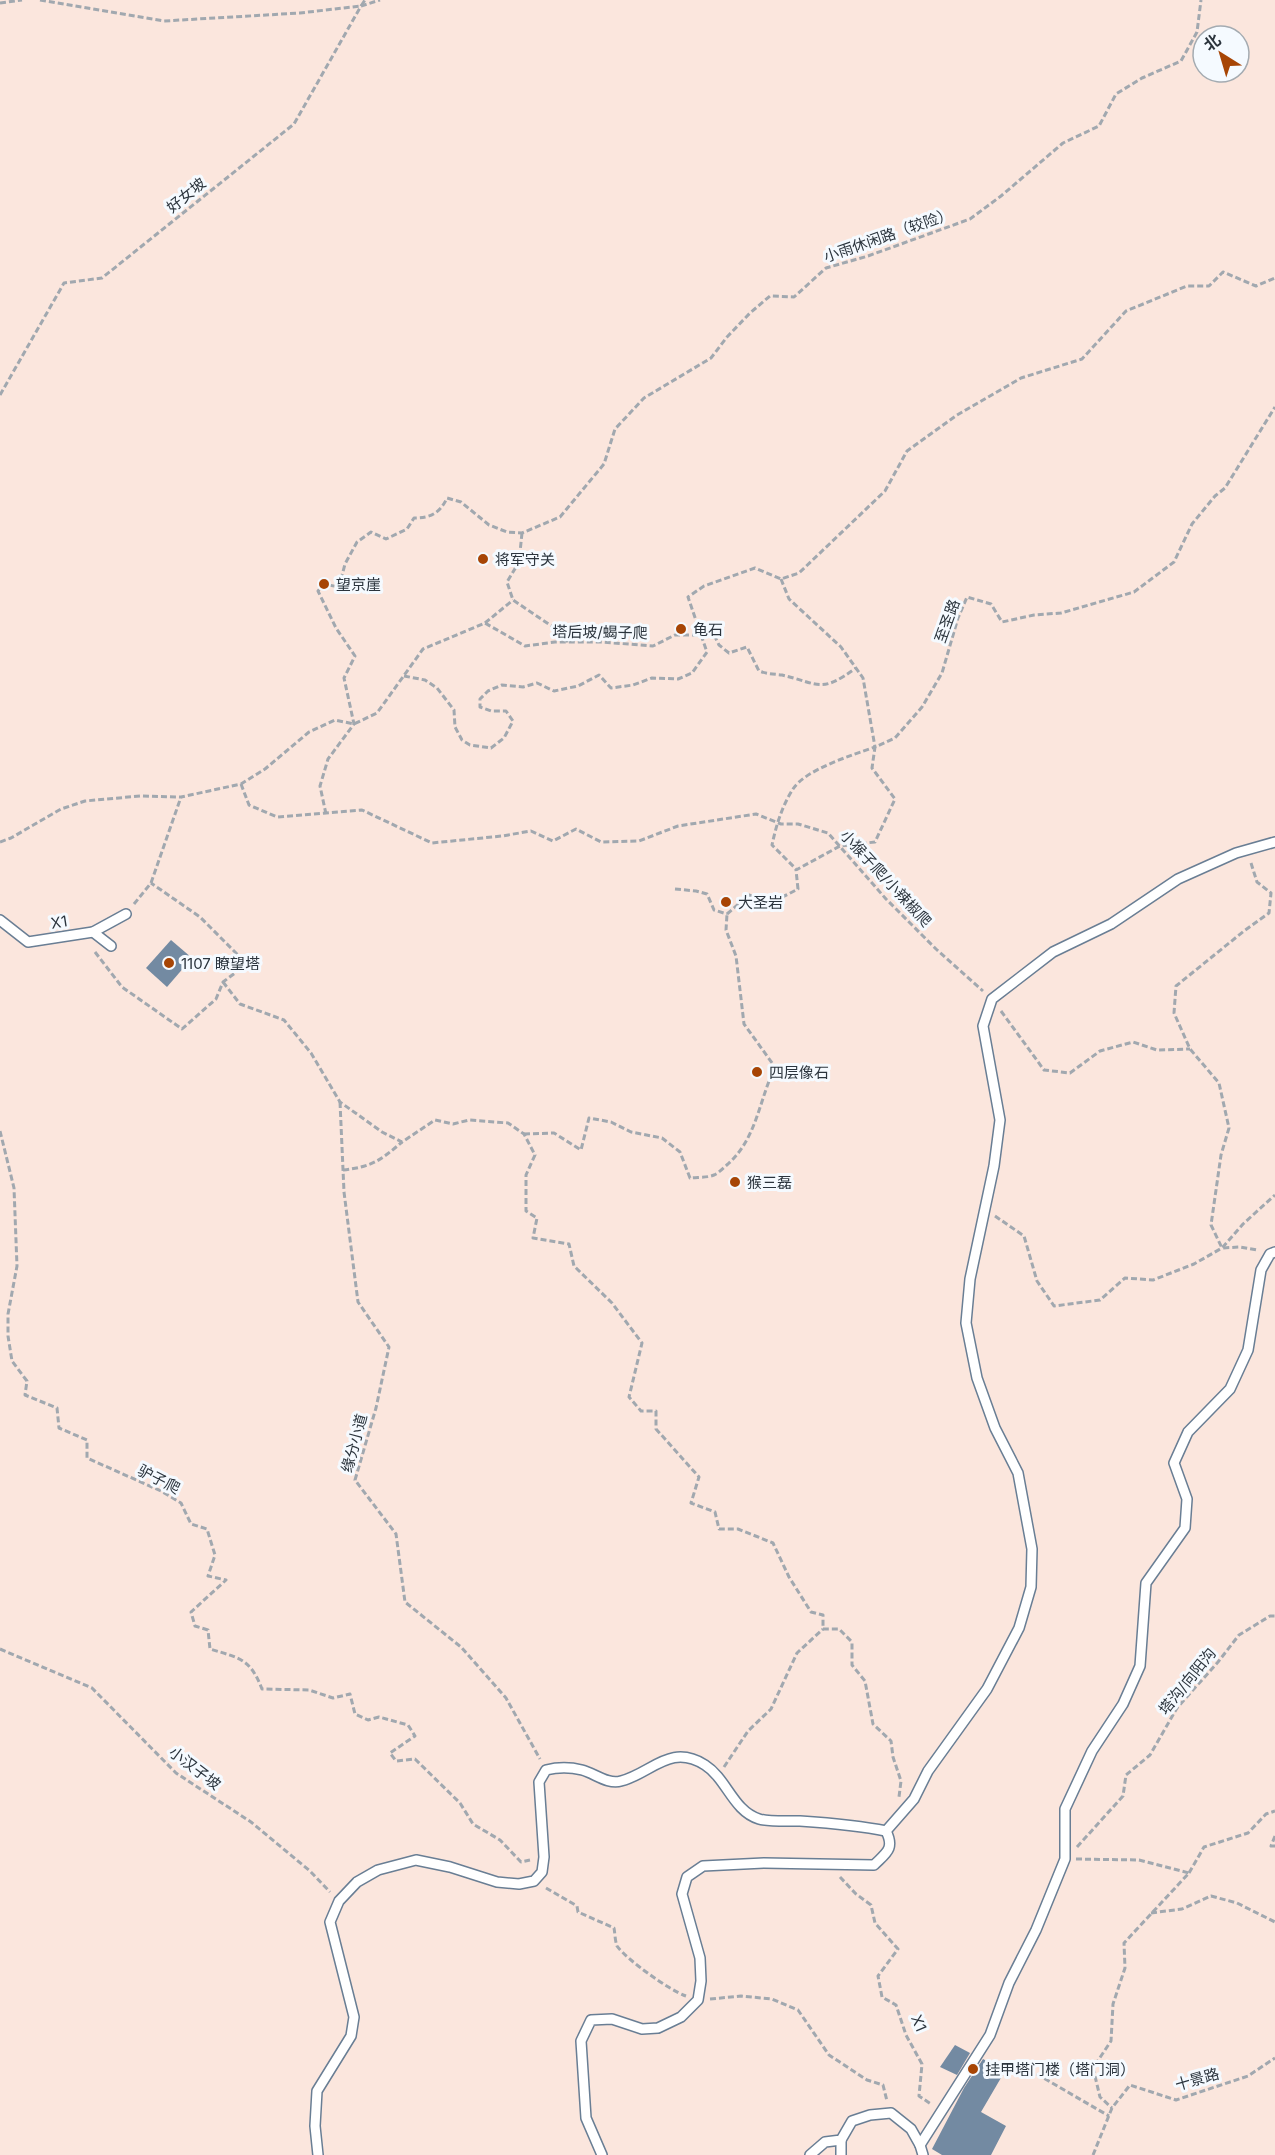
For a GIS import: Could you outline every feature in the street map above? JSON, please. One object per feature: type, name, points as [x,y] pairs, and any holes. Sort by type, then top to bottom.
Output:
[{"type":"lane","points":[[886,1831],[914,1799],[927,1771],[987,1689],[1019,1628],[1031,1587],[1032,1549],[1018,1473],[994,1428],[977,1378],[966,1323],[970,1279],[994,1166],[1000,1120],[983,1026],[992,999],[1053,952],[1112,924],[1178,879],[1236,853],[1275,842]]},
{"type":"lane","name":"X1","points":[[0,920],[28,942],[93,932],[126,914]]},
{"type":"lane","points":[[93,932],[111,946]]},
{"type":"lane","points":[[920,2145],[990,2035],[1009,1983],[1036,1930],[1065,1859],[1065,1809],[1092,1751],[1123,1704],[1140,1666],[1146,1584],[1185,1528],[1187,1499],[1174,1463],[1188,1432],[1230,1389],[1248,1350],[1261,1270],[1273,1253]]},
{"type":"lane","points":[[318,2155],[315,2126],[317,2091],[351,2036],[354,2017],[330,1922],[339,1900],[357,1882],[378,1870],[416,1860],[450,1867],[498,1882],[519,1884],[534,1881],[542,1872],[544,1857],[539,1782],[546,1770],[558,1767],[583,1771],[619,1782],[665,1759],[684,1757],[704,1764],[719,1776],[738,1806],[759,1819],[830,1823],[886,1831]]},
{"type":"lane","points":[[602,2155],[586,2118],[581,2041],[591,2020],[612,2019],[642,2029],[658,2028],[681,2017],[698,2000],[701,1981],[700,1958],[682,1894],[687,1876],[703,1866],[764,1863],[874,1865],[889,1850],[891,1841],[886,1831]]},
{"type":"lane","points":[[841,2155],[841,2140],[852,2121],[870,2115],[891,2113],[910,2129],[923,2155]]},
{"type":"lane","points":[[810,2155],[825,2142],[841,2140]]},
{"type":"path","points":[[0,3],[22,0]]},
{"type":"path","points":[[40,0],[164,21],[300,13],[361,6],[380,0]]},
{"type":"path","points":[[361,6],[365,0]]},
{"type":"path","name":"小雨休闲路（较险）","points":[[522,533],[560,517],[604,464],[615,429],[644,398],[711,358],[742,321],[770,296],[794,297],[826,268],[868,256],[970,219],[1010,189],[1063,143],[1099,126],[1116,94],[1142,78],[1181,61],[1197,32],[1201,0]]},
{"type":"path","name":"好女坡","points":[[0,395],[64,283],[102,278],[294,124],[361,6]]},
{"type":"path","points":[[404,676],[425,680],[437,687],[454,710],[454,727],[462,740],[470,745],[491,748],[504,738],[513,721],[506,711],[491,711],[480,707],[480,699],[488,691],[502,685],[523,687],[537,683],[554,691],[578,686],[599,675],[611,688],[633,685],[652,678],[678,680],[692,673],[707,652],[688,597],[704,586],[755,568],[781,579],[799,573],[885,491],[907,451],[957,415],[1021,378],[1082,359],[1126,311],[1187,286],[1209,286],[1223,272],[1256,286],[1275,278]]},
{"type":"path","name":"至圣路","points":[[875,747],[895,738],[922,707],[942,674],[958,618],[967,597],[991,604],[1002,622],[1034,615],[1061,613],[1134,592],[1174,562],[1192,524],[1215,496],[1225,488],[1275,407]]},
{"type":"path","points":[[354,724],[344,678],[355,656],[336,628],[318,591],[324,584],[339,587],[345,564],[357,542],[371,532],[386,539],[406,529],[414,519],[427,519],[441,510],[447,498],[461,502],[489,525],[507,532],[522,533],[519,562],[507,582],[513,600],[553,627],[568,642]]},
{"type":"path","points":[[781,579],[789,599],[840,647],[863,678],[875,747],[872,768],[895,799],[875,842],[840,846],[796,870]]},
{"type":"path","points":[[326,814],[320,786],[328,759],[354,724],[377,713],[423,649],[486,623],[513,600]]},
{"type":"path","name":"塔后坡/蝎子爬","points":[[486,623],[525,646],[602,642],[653,646],[675,635],[701,635]]},
{"type":"path","points":[[701,635],[715,637],[719,645],[729,653],[747,647],[759,671],[782,675],[816,686],[829,685],[856,668]]},
{"type":"path","points":[[0,842],[61,809],[85,801],[140,796],[181,797],[241,783],[265,769],[309,732],[335,720],[354,724]]},
{"type":"path","points":[[524,1134],[554,1133],[581,1150],[589,1118],[611,1122],[631,1132],[662,1138],[680,1152],[690,1178],[715,1175],[733,1159],[746,1144],[760,1110],[766,1085],[775,1068],[744,1024],[736,956],[726,930],[727,914],[749,895],[766,902],[776,900],[798,889],[796,870],[772,845],[777,822],[794,787],[822,766],[875,747]]},
{"type":"path","name":"小猴子爬/小辣椒爬","points":[[241,783],[249,805],[277,817],[362,810],[432,843],[531,831],[553,841],[576,829],[602,842],[639,841],[678,826],[756,814],[777,822],[798,824],[828,833],[886,898],[936,949],[992,999],[1044,1070],[1070,1073],[1100,1051],[1133,1042],[1157,1050],[1190,1049]]},
{"type":"path","points":[[126,914],[150,883],[181,797]]},
{"type":"path","points":[[1222,1248],[1211,1225],[1221,1155],[1229,1128],[1219,1083],[1190,1049],[1174,1013],[1176,986],[1269,913],[1271,892],[1257,882],[1247,850]]},
{"type":"path","points":[[81,934],[122,987],[182,1029],[216,999],[223,982],[247,964],[200,917],[150,883]]},
{"type":"path","points":[[675,889],[707,894],[714,910],[727,914]]},
{"type":"path","points":[[223,982],[240,1005],[284,1020],[311,1053],[340,1102],[382,1132],[402,1142]]},
{"type":"path","name":"缘分小道","points":[[340,1102],[343,1170],[358,1302],[389,1347],[376,1408],[355,1480],[396,1534],[405,1602],[461,1647],[506,1698],[546,1770]]},
{"type":"path","points":[[343,1170],[364,1168],[385,1157],[402,1142],[435,1120],[453,1124],[469,1120],[508,1123],[524,1134],[535,1155],[526,1175],[526,1210],[537,1218],[533,1238],[570,1244],[574,1266],[612,1303],[642,1343],[629,1397],[641,1411],[656,1411],[656,1429],[699,1477],[692,1503],[716,1512],[719,1529],[738,1529],[773,1543],[789,1577],[811,1612],[823,1616],[823,1629]]},
{"type":"path","name":"驴子爬","points":[[0,1131],[14,1188],[17,1266],[8,1314],[8,1336],[12,1361],[27,1381],[25,1395],[57,1408],[59,1428],[87,1440],[87,1458],[161,1491],[181,1503],[191,1524],[207,1529],[215,1555],[208,1576],[226,1581],[191,1612],[195,1626],[208,1630],[210,1648],[240,1658],[255,1672],[262,1689],[309,1690],[333,1698],[350,1694],[355,1714],[368,1720],[379,1717],[408,1725],[414,1736],[390,1753],[396,1761],[415,1760],[460,1803],[473,1824],[500,1840],[520,1862],[533,1859]]},
{"type":"path","points":[[984,1208],[1024,1236],[1037,1281],[1054,1306],[1100,1299],[1125,1278],[1153,1280],[1194,1264],[1222,1248],[1243,1224],[1275,1195]]},
{"type":"path","points":[[1222,1248],[1240,1247],[1273,1253]]},
{"type":"path","name":"塔沟/向阳沟","points":[[1065,1859],[1123,1797],[1126,1775],[1150,1755],[1177,1708],[1239,1635],[1270,1616],[1275,1616]]},
{"type":"path","points":[[719,1776],[748,1731],[771,1709],[797,1653],[823,1629],[839,1629],[852,1642],[852,1665],[865,1681],[873,1724],[891,1741],[893,1757],[901,1781],[898,1801]]},
{"type":"path","name":"小汉子坡","points":[[0,1648],[92,1688],[176,1773],[250,1822],[310,1871],[339,1900]]},
{"type":"path","points":[[1112,2108],[1100,2097],[1093,2068],[1111,2041],[1113,2004],[1125,1968],[1124,1943],[1189,1874],[1204,1847],[1248,1833],[1266,1814],[1275,1811]]},
{"type":"path","points":[[1275,1836],[1271,1846],[1275,1846]]},
{"type":"path","points":[[1065,1859],[1139,1860],[1189,1874]]},
{"type":"path","name":"X1","points":[[829,1865],[856,1894],[871,1905],[875,1923],[898,1949],[878,1976],[882,1997],[896,2006],[906,2035],[922,2064],[919,2096],[942,2112]]},
{"type":"path","points":[[534,1881],[577,1906],[578,1912],[614,1928],[616,1945],[629,1958],[682,1995],[698,2000],[741,1996],[772,1999],[798,2010],[829,2055],[867,2080],[883,2085],[891,2113]]},
{"type":"path","points":[[1151,1913],[1182,1909],[1211,1896],[1237,1903],[1275,1922]]},
{"type":"path","name":"十景路","points":[[1093,2155],[1112,2108],[1130,2085],[1176,2100],[1248,2076],[1275,2058]]},
{"type":"path","points":[[1021,2065],[1108,2116]]},
{"type":"shaded area","points":[[0,0],[1275,0],[1275,2155],[0,2155]]},
{"type":"building","name":"1107 瞭望塔","points":[[171,940],[192,958],[167,987],[146,968]]},
{"type":"building","points":[[955,2045],[970,2053],[957,2075],[940,2067]]},
{"type":"building","points":[[983,2059],[1005,2071],[981,2112],[1006,2126],[991,2155],[942,2155],[932,2149],[964,2088]]},
{"type":"place","name":"将军守关","points":[[483,559]]},
{"type":"place","name":"望京崖","points":[[324,584]]},
{"type":"place","name":"龟石","points":[[681,629]]},
{"type":"place","name":"大圣岩","points":[[726,902]]},
{"type":"place","name":"1107 瞭望塔","points":[[169,963]]},
{"type":"place","name":"四层像石","points":[[757,1072]]},
{"type":"place","name":"猴三磊","points":[[735,1182]]},
{"type":"place","name":"挂甲塔门楼（塔门洞）","points":[[973,2069]]}]
